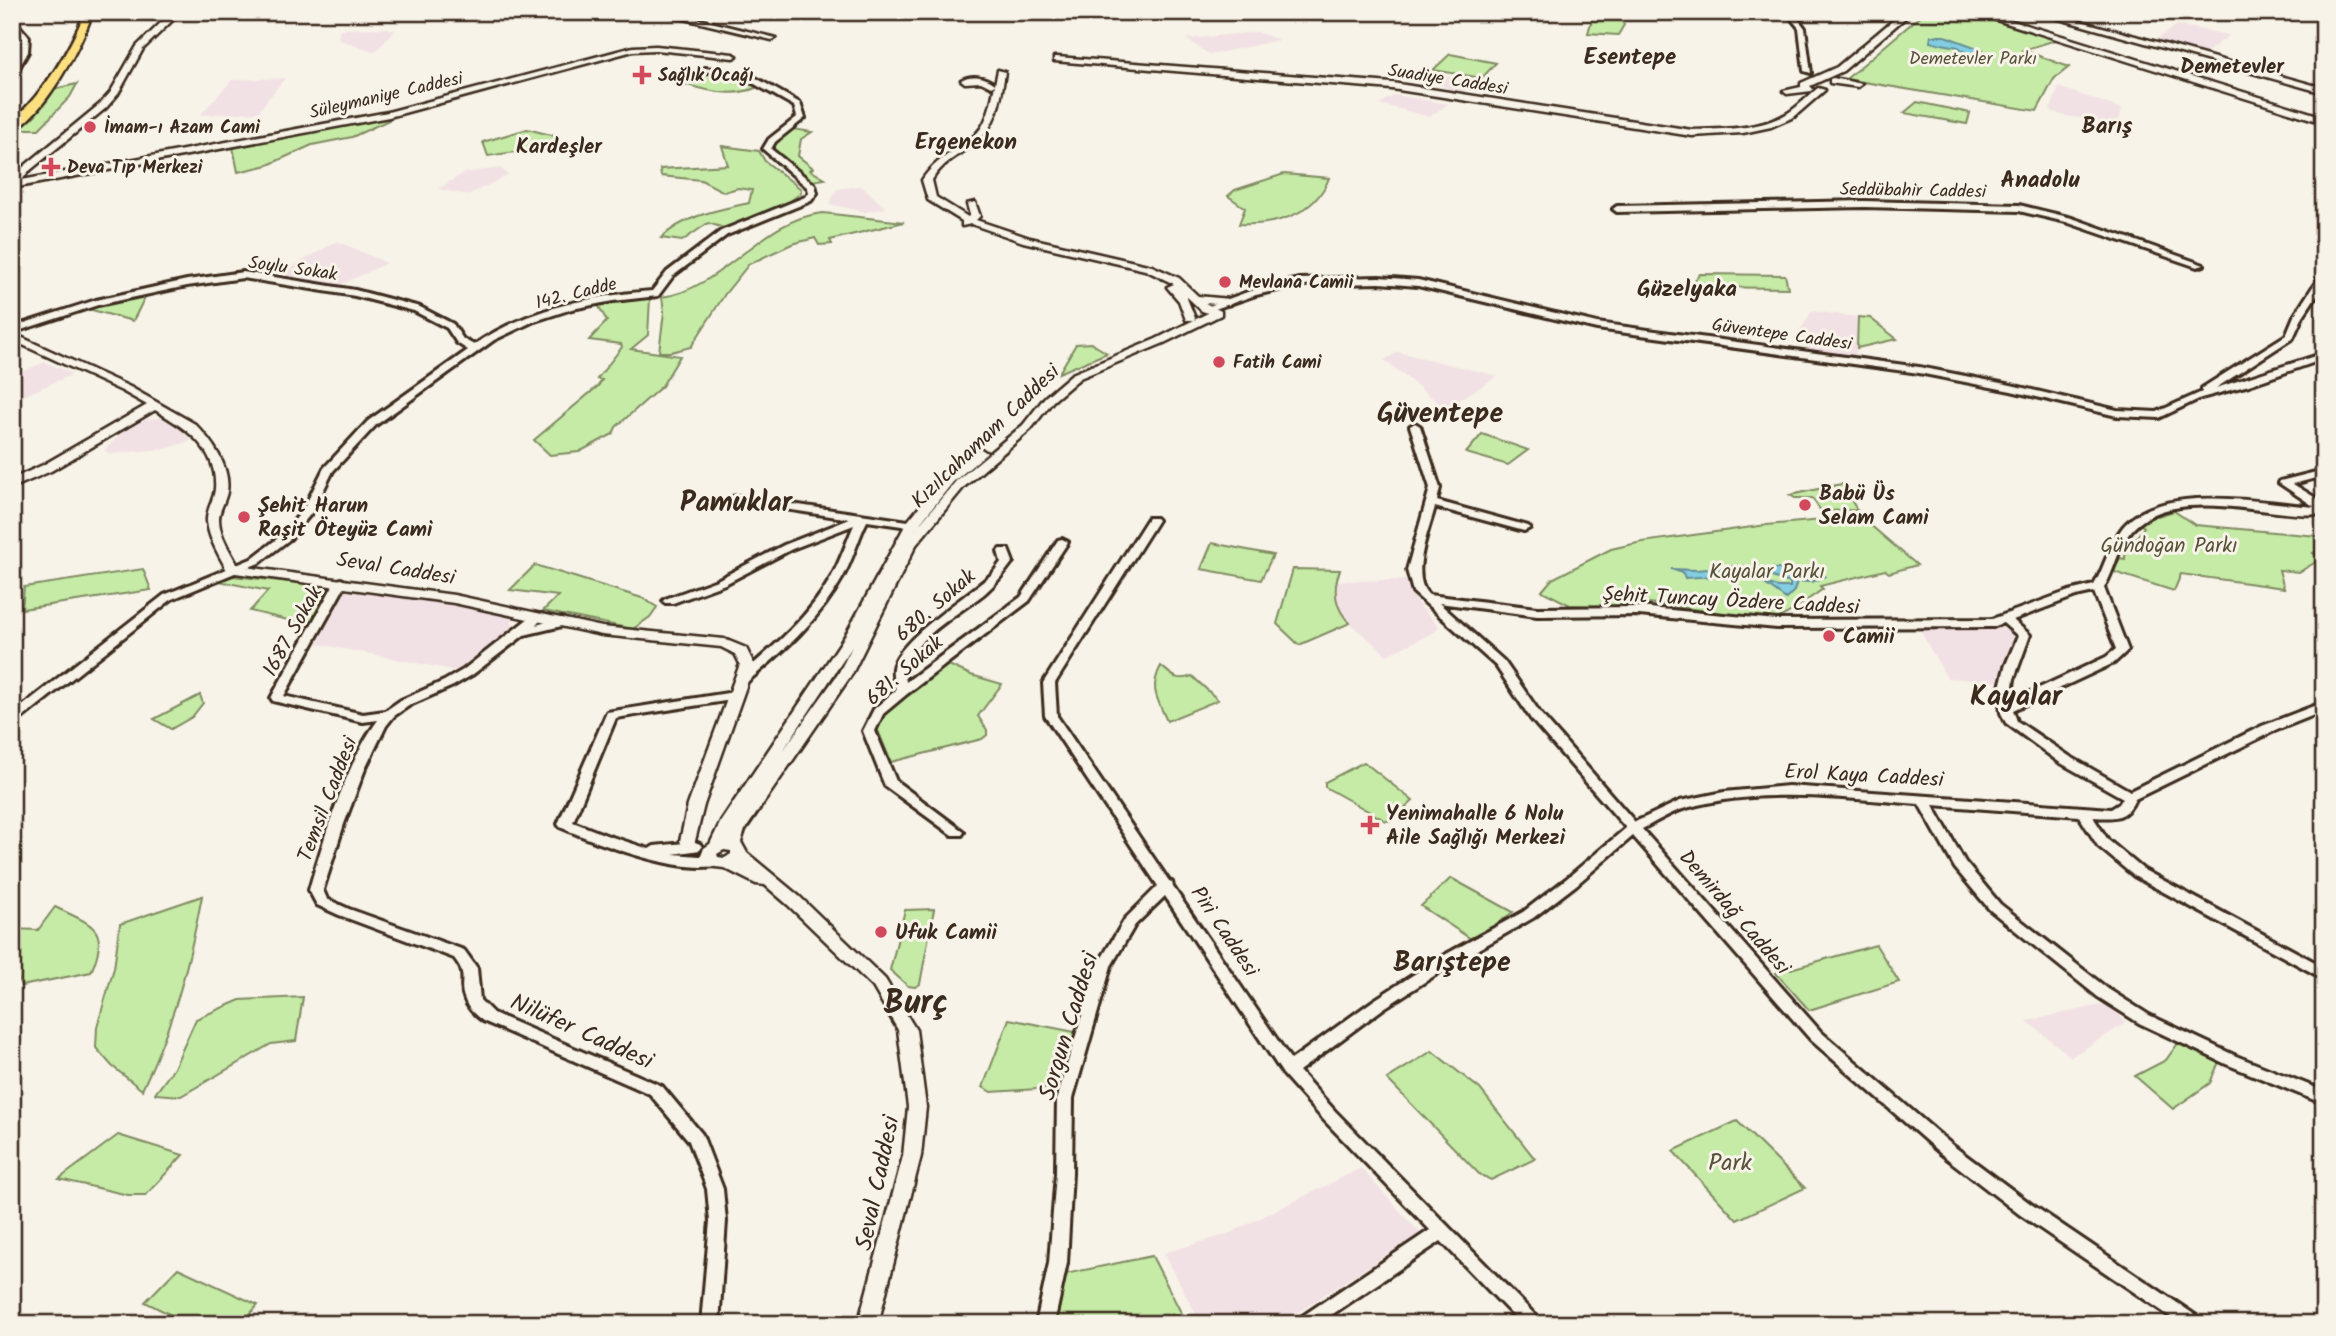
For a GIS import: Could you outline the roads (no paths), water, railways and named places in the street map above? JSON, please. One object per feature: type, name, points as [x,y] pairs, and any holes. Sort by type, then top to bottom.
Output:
[{"type":"main road","points":[[12,117],[58,62],[80,12]]},
{"type":"main road","points":[[12,128],[65,67],[89,12]]},
{"type":"main road","points":[[13,183],[99,102],[130,50],[171,12]]},
{"type":"main road","points":[[13,183],[103,106],[114,94],[140,48],[177,12]]},
{"type":"main road","points":[[659,12],[772,38]]},
{"type":"main road","name":"Suadiye Caddesi","points":[[1074,56],[1417,86],[1688,129],[1736,126],[1771,118],[1783,112],[1807,88],[1815,75],[1840,69],[1908,12]]},
{"type":"main road","name":"Suadiye Caddesi","points":[[1058,59],[1392,86],[1692,133],[1741,130],[1775,122],[1791,114],[1919,12]]},
{"type":"main road","points":[[1975,12],[2324,120]]},
{"type":"main road","points":[[2038,12],[2324,91]]},
{"type":"main road","name":"Süleymaniye Caddesi","points":[[13,183],[372,117],[633,49],[656,48],[733,56]]},
{"type":"main road","points":[[1815,75],[1834,80]]},
{"type":"main road","points":[[965,80],[995,77]]},
{"type":"main road","points":[[974,135],[995,77]]},
{"type":"main road","points":[[995,77],[996,97],[986,125],[936,166],[923,187],[928,204],[987,228],[1142,271],[1163,280],[1184,300],[1194,320]]},
{"type":"main road","points":[[1807,88],[1821,90]]},
{"type":"main road","points":[[923,187],[931,198],[946,209],[960,211],[965,218],[1002,237],[1162,273],[1184,286],[1211,311]]},
{"type":"main road","points":[[1195,296],[1209,302],[1229,302]]},
{"type":"main road","name":"Kızılcahamam Caddesi","points":[[715,851],[726,824],[852,636],[916,525],[949,479],[1025,417],[1055,382],[1077,369],[1211,311]]},
{"type":"main road","points":[[12,336],[135,394],[200,434],[209,447],[220,476],[222,490],[213,520],[233,569]]},
{"type":"main road","points":[[122,423],[134,404],[135,394]]},
{"type":"main road","points":[[12,484],[47,468],[152,405]]},
{"type":"main road","points":[[122,423],[155,416],[183,422]]},
{"type":"main road","name":"Seval Caddesi","points":[[233,569],[341,582],[513,611],[602,631],[724,643],[741,651],[747,664],[743,679]]},
{"type":"main road","points":[[715,851],[696,805],[734,696],[743,679]]},
{"type":"main road","name":"Seval Caddesi","points":[[715,851],[782,890],[879,983],[907,1030],[917,1107],[912,1156],[868,1324]]},
{"type":"street","points":[[1789,12],[1802,28],[1815,75]]},
{"type":"street","points":[[12,20],[26,37],[24,52],[12,73]]},
{"type":"street","name":"142. Cadde","points":[[12,720],[168,597],[255,561],[286,537],[308,511],[328,470],[372,423],[510,327],[604,299],[655,294],[670,274],[724,233],[808,198],[813,193],[812,187],[768,149],[772,141],[801,118],[797,105],[746,76],[708,70]]},
{"type":"street","name":"Seddübahir Caddesi","points":[[1617,209],[1852,204],[1954,204],[2019,208],[2069,220],[2200,265]]},
{"type":"street","name":"Soylu Sokak","points":[[12,330],[118,298],[187,282],[243,275],[355,293],[417,309],[450,326],[460,341],[475,350]]},
{"type":"street","points":[[2197,396],[2290,336],[2290,328],[2307,306],[2324,276]]},
{"type":"street","name":"Güventepe Caddesi","points":[[1229,302],[1299,282],[1379,280],[1418,283],[1597,326],[1919,370],[2011,387],[2117,413],[2159,415],[2197,396],[2246,383],[2324,356]]},
{"type":"street","points":[[1211,311],[1229,302]]},
{"type":"street","name":"Demirdağ Caddesi","points":[[1415,426],[1435,488],[1413,570],[1419,592],[1500,664],[1535,716],[1816,1036],[1946,1149],[2025,1209],[2195,1324]]},
{"type":"street","points":[[2322,508],[2284,483],[2324,472]]},
{"type":"street","points":[[737,499],[916,525]]},
{"type":"street","points":[[1431,503],[1524,527]]},
{"type":"street","points":[[2007,708],[2110,660],[2122,650],[2098,588],[2108,575],[2112,557],[2128,527],[2150,511],[2186,504],[2211,503],[2322,508]]},
{"type":"street","points":[[669,601],[721,582],[788,547],[864,517]]},
{"type":"street","points":[[743,679],[787,643],[814,611],[838,576],[864,517]]},
{"type":"street","name":"Piri Caddesi","points":[[1152,520],[1049,682],[1051,716],[1289,1070],[1329,1115],[1532,1324]]},
{"type":"street","name":"681. Sokak","points":[[957,832],[890,783],[869,731],[878,712],[1025,599],[1062,542]]},
{"type":"street","name":"680. Sokak","points":[[903,691],[898,675],[906,652],[993,581],[1007,562],[1004,551]]},
{"type":"street","name":"1687 Sokak","points":[[341,582],[277,698],[363,718],[387,715]]},
{"type":"street","name":"Şehit Tuncay Özdere Caddesi","points":[[1425,597],[1538,612],[1647,612],[1800,625],[1993,624],[2073,593],[2098,588]]},
{"type":"street","points":[[513,611],[520,622],[517,634],[562,622]]},
{"type":"street","name":"Temsil Caddesi","points":[[488,1017],[473,1004],[469,993],[470,968],[459,954],[344,912],[322,902],[316,890],[335,828],[376,729],[387,715],[401,704],[471,670],[538,617]]},
{"type":"street","points":[[2006,620],[2024,635],[2006,686],[2007,708],[2012,723],[2064,759],[2130,796]]},
{"type":"street","points":[[715,851],[665,858],[617,846],[565,824],[611,715],[734,696]]},
{"type":"street","name":"Erol Kaya Caddesi","points":[[1289,1070],[1379,1004],[1446,961],[1528,915],[1572,882],[1634,828],[1680,805],[1724,796],[1788,790],[2113,814],[2124,807],[2130,796],[2256,734],[2324,706]]},
{"type":"street","points":[[1923,800],[1960,865],[1995,907],[2103,993],[2144,1019],[2231,1060],[2324,1098]]},
{"type":"street","points":[[2084,813],[2103,843],[2139,873],[2324,974]]},
{"type":"street","points":[[643,852],[715,851]]},
{"type":"street","name":"Sorgun Caddesi","points":[[1045,1324],[1058,1263],[1064,1173],[1065,1098],[1104,966],[1130,922],[1167,885]]},
{"type":"street","name":"Nilüfer Caddesi","points":[[488,1017],[656,1090],[696,1138],[715,1189],[718,1221],[710,1324]]},
{"type":"street","points":[[1304,1324],[1442,1231]]},
{"type":"water","points":[[1931,36],[1945,36],[1983,50],[1988,55],[1971,57],[1958,47],[1930,42]]},
{"type":"water","points":[[1735,566],[1822,572],[1825,576],[1812,582],[1811,578],[1817,577],[1816,573],[1797,572],[1799,577],[1809,582],[1797,581],[1794,591],[1786,599],[1762,582],[1778,587],[1790,587],[1790,583],[1769,576],[1760,580],[1748,574],[1756,571],[1748,568],[1721,572],[1727,574],[1742,571],[1746,574],[1685,578],[1683,573],[1671,569],[1697,570]]},
{"type":"place","name":"Sağlık Ocağı","points":[[642,75]]},
{"type":"place","name":"İmam-ı Azam Cami","points":[[90,127]]},
{"type":"place","name":"Deva Tıp Merkezi","points":[[51,167]]},
{"type":"place","name":"Mevlana Camii","points":[[1225,282]]},
{"type":"place","name":"Fatih Cami","points":[[1219,362]]},
{"type":"place","name":"Babü Üs Selam Cami","points":[[1805,505]]},
{"type":"place","name":"Şehit Harun Raşit Öteyüz Cami","points":[[244,517]]},
{"type":"place","name":"Camii","points":[[1829,636]]},
{"type":"place","name":"Yenimahalle 6 Nolu Aile Sağlığı Merkezi","points":[[1370,825]]},
{"type":"place","name":"Ufuk Camii","points":[[881,932]]},
{"type":"district","name":"Esentepe","points":[[1630,56]]},
{"type":"district","name":"Demetevler","points":[[2232,66]]},
{"type":"district","name":"Barış","points":[[2107,125]]},
{"type":"district","name":"Ergenekon","points":[[966,141]]},
{"type":"district","name":"Kardeşler","points":[[559,146]]},
{"type":"district","name":"Anadolu","points":[[2040,179]]},
{"type":"district","name":"Güzelyaka","points":[[1687,288]]},
{"type":"district","name":"Güventepe","points":[[1440,412]]},
{"type":"district","name":"Pamuklar","points":[[736,501]]},
{"type":"district","name":"Kayalar","points":[[2016,695]]},
{"type":"district","name":"Barıştepe","points":[[1452,961]]},
{"type":"district","name":"Burç","points":[[916,1001]]},
{"type":"park label","name":"Demetevler Parkı","points":[[1973,58]]},
{"type":"park label","name":"Gündoğan Parkı","points":[[2169,545]]},
{"type":"park label","name":"Kayalar Parkı","points":[[1767,571]]},
{"type":"park label","name":"Park","points":[[1730,1162]]}]
